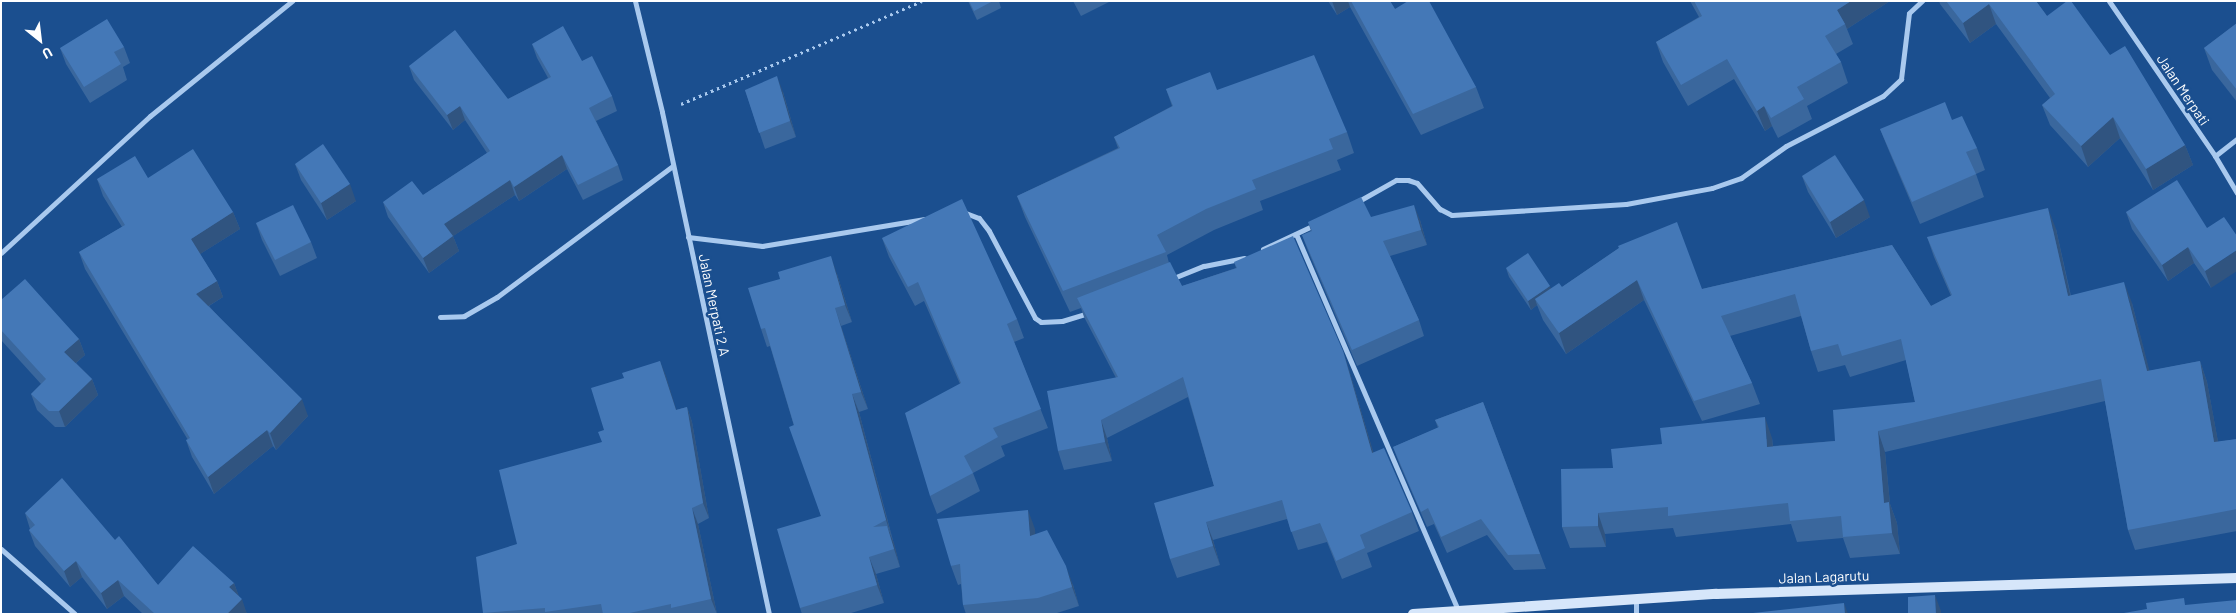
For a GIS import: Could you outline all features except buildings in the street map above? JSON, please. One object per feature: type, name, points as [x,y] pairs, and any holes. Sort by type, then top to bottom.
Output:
[{"type":"street","points":[[1,253],[150,116],[292,1]]},
{"type":"street","name":"Jalan Merpati 2 A","points":[[635,1],[662,112],[769,614]]},
{"type":"street","points":[[1349,206],[1396,180],[1408,180],[1417,183],[1440,209],[1452,215],[1626,204],[1719,186],[1741,178],[1786,146],[1883,96],[1901,79],[1908,13],[1922,1]]},
{"type":"street","name":"Jalan Merpati","points":[[2108,1],[2214,156],[2237,194]]},
{"type":"street","points":[[2214,156],[2237,139]]},
{"type":"street","points":[[440,317],[464,316],[497,297],[673,166]]},
{"type":"street","points":[[956,214],[971,213],[984,225],[1035,318],[1041,322],[1062,320],[1093,311]]},
{"type":"street","points":[[688,237],[762,246],[933,217]]},
{"type":"street","points":[[1256,252],[1322,220]]},
{"type":"street","points":[[1296,234],[1458,611]]},
{"type":"street","points":[[1165,281],[1204,266],[1248,256]]},
{"type":"street","points":[[1,549],[75,614]]},
{"type":"street","name":"Jalan Lagarutu","points":[[1413,614],[1726,594],[2237,578]]},
{"type":"street","points":[[1636,599],[1636,614]]},
{"type":"path","points":[[662,112],[922,1]]}]
